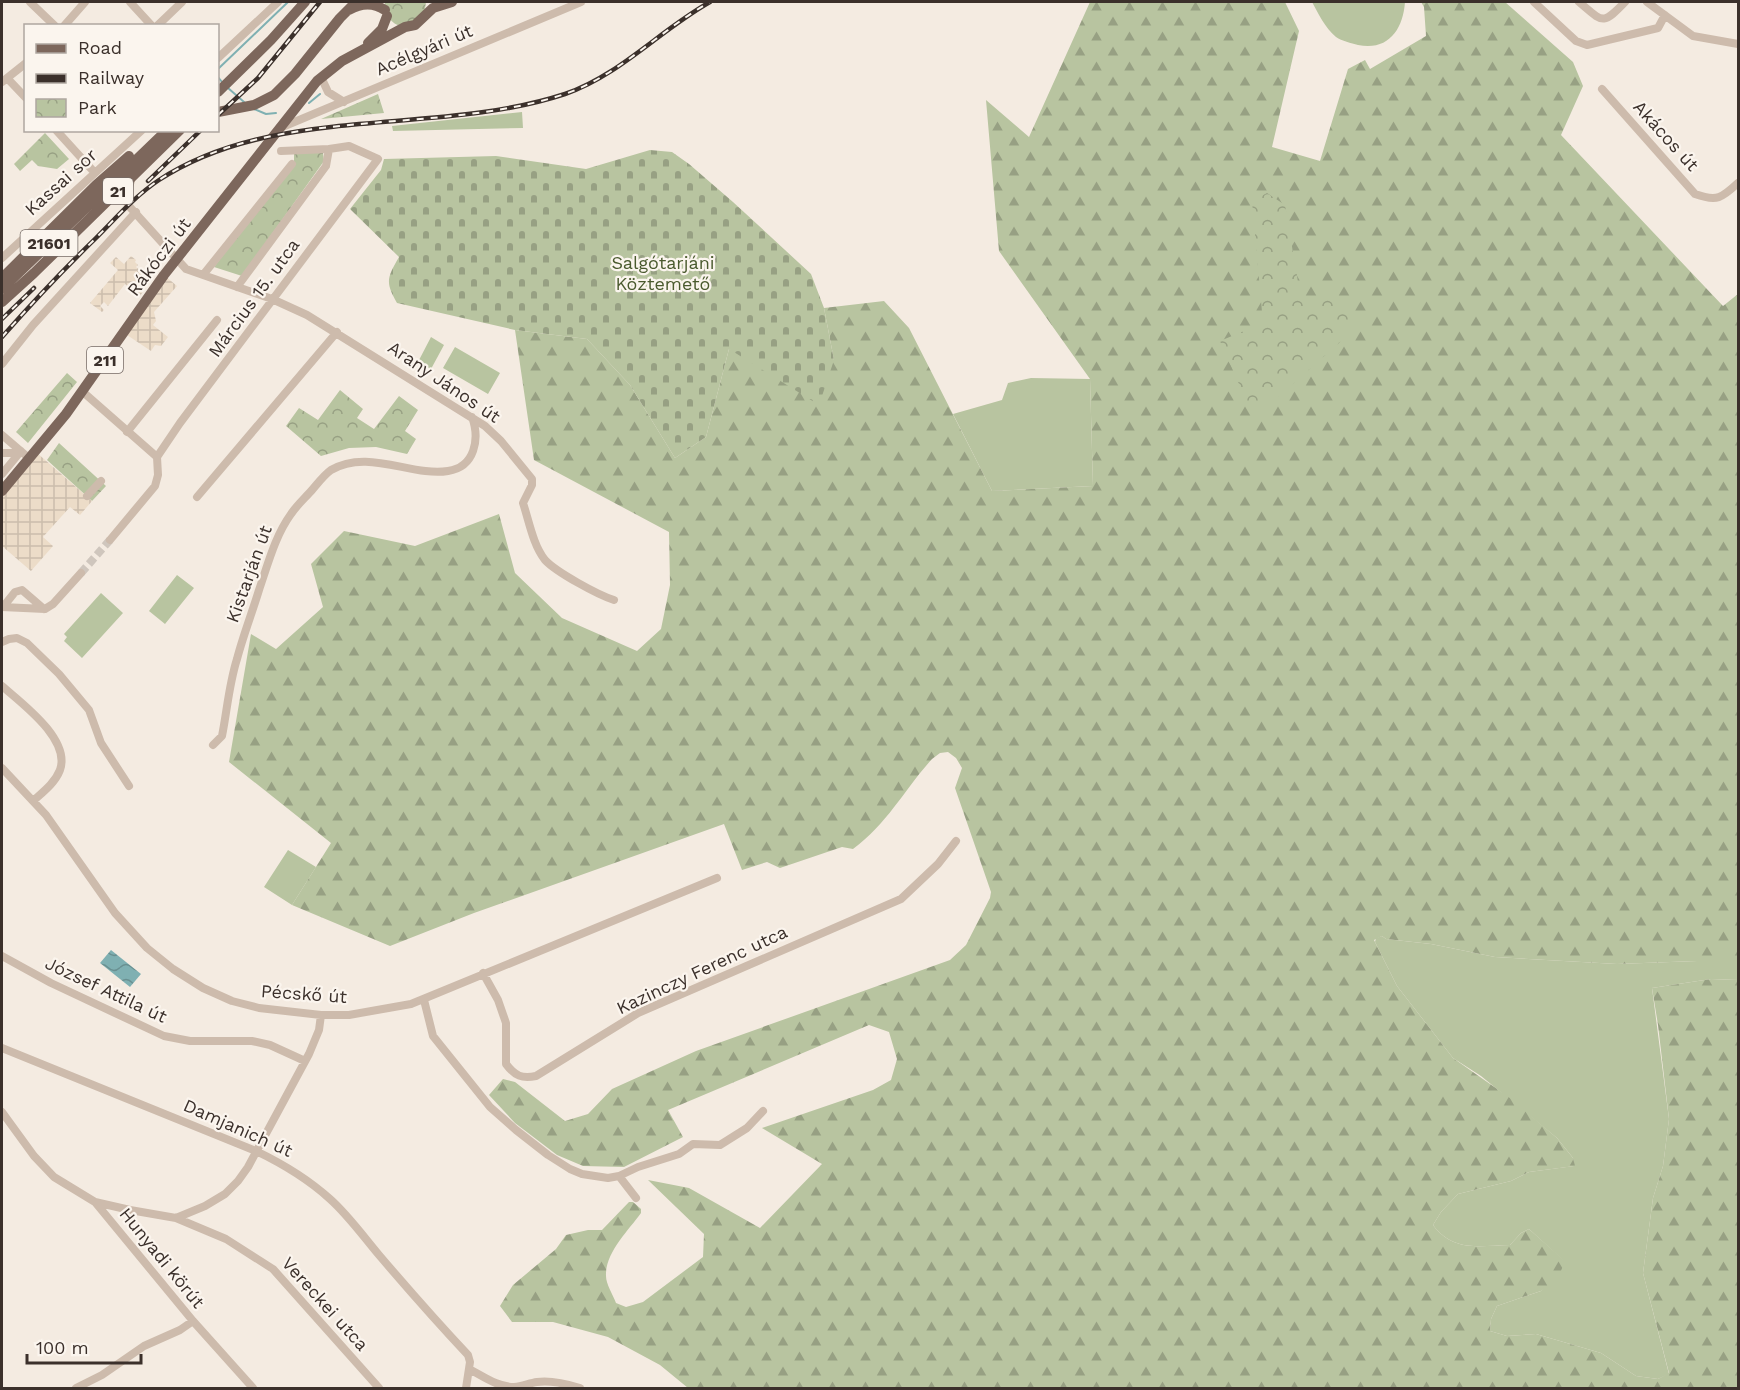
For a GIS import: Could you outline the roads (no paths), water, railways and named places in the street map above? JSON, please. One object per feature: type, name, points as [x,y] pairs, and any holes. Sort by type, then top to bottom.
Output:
[{"type":"main road","points":[[219,90],[233,79],[304,2]]},
{"type":"main road","points":[[219,112],[262,102],[282,88],[356,2]]},
{"type":"main road","points":[[424,15],[425,2]]},
{"type":"main road","points":[[424,15],[433,8],[452,2]]},
{"type":"main road","points":[[340,18],[353,7],[361,4],[373,5],[386,9],[395,25],[405,27]]},
{"type":"main road","name":"211","points":[[354,55],[378,34],[386,9]]},
{"type":"main road","name":"211","points":[[354,55],[405,27],[415,25],[424,15]]},
{"type":"main road","name":"Rákóczi út","points":[[2,491],[23,455],[82,392],[177,259],[321,76],[354,55]]},
{"type":"main road","name":"21","points":[[2,278],[96,185],[157,132]]},
{"type":"main road","name":"21601","points":[[2,289],[164,132]]},
{"type":"main road","name":"21","points":[[2,302],[178,132]]},
{"type":"street","points":[[30,2],[54,24]]},
{"type":"street","points":[[66,24],[85,2]]},
{"type":"street","points":[[130,2],[152,24]]},
{"type":"street","points":[[156,24],[182,2]]},
{"type":"street","points":[[219,57],[278,2]]},
{"type":"street","name":"Acélgyári út","points":[[279,129],[581,2]]},
{"type":"street","points":[[1534,2],[1576,41],[1587,45],[1658,27],[1665,15]]},
{"type":"street","points":[[1579,2],[1603,19],[1609,18],[1624,2]]},
{"type":"street","points":[[1653,3],[1693,36],[1738,44]]},
{"type":"street","points":[[24,65],[4,80],[24,96]]},
{"type":"street","points":[[321,76],[328,92],[344,102]]},
{"type":"street","name":"Akácos út","points":[[1602,88],[1695,194],[1709,199],[1724,197],[1738,183]]},
{"type":"street","points":[[58,132],[95,173],[96,185]]},
{"type":"street","name":"Kassai sor","points":[[2,258],[140,132]]},
{"type":"street","name":"Március 15. utca","points":[[111,540],[155,486],[158,475],[157,457],[180,423],[374,157],[349,146],[329,149]]},
{"type":"street","points":[[237,287],[326,166],[329,149],[281,151]]},
{"type":"street","points":[[203,275],[292,164]]},
{"type":"street","points":[[95,173],[107,175]]},
{"type":"street","points":[[2,364],[33,325],[136,212],[128,205],[125,198],[128,184],[134,176]]},
{"type":"street","name":"Arany János út","points":[[136,212],[186,269],[272,299],[307,315],[338,332],[472,417],[493,434],[532,479],[532,485],[523,503],[537,544],[546,560],[557,570],[598,594],[614,600]]},
{"type":"street","points":[[165,246],[178,249],[187,247]]},
{"type":"street","points":[[127,432],[217,320]]},
{"type":"street","points":[[198,496],[338,332]]},
{"type":"street","points":[[82,392],[157,457]]},
{"type":"street","points":[[472,417],[477,435],[476,446]]},
{"type":"street","name":"Kistarján út","points":[[213,745],[222,736],[236,662],[270,557],[292,513],[328,472],[341,465],[375,462],[429,471],[448,471],[458,468],[472,457],[476,446],[486,435],[493,434]]},
{"type":"street","points":[[2,435],[23,455]]},
{"type":"street","points":[[2,453],[23,455]]},
{"type":"street","points":[[2,474],[23,455]]},
{"type":"street","points":[[87,496],[101,481]]},
{"type":"street","points":[[2,607],[44,609],[53,603],[81,573]]},
{"type":"street","points":[[2,607],[14,594],[22,590],[44,609]]},
{"type":"street","points":[[2,642],[17,638],[27,644],[59,674],[89,710],[102,743],[129,786]]},
{"type":"street","points":[[2,686],[37,718],[54,738],[60,754],[61,767],[55,778],[49,787],[33,801]]},
{"type":"street","name":"Pécskő út","points":[[2,768],[58,832],[115,913],[160,960],[196,984],[232,1001],[259,1008],[321,1015],[364,1013],[424,1000],[483,973],[661,903],[717,878]]},
{"type":"street","name":"Kazinczy Ferenc utca","points":[[483,973],[498,1000],[506,1023],[506,1064],[518,1076],[526,1078],[536,1076],[638,1013],[901,899],[938,864],[956,841]]},
{"type":"street","name":"József Attila út","points":[[2,956],[60,987],[164,1036],[190,1041],[252,1041],[270,1045],[305,1061]]},
{"type":"street","points":[[424,1000],[433,1036],[457,1067],[504,1120],[570,1169],[596,1177],[619,1176],[638,1167],[679,1154],[693,1144],[714,1146],[727,1143],[747,1128],[763,1110]]},
{"type":"street","points":[[176,1218],[205,1206],[225,1194],[238,1181],[318,1035],[321,1015]]},
{"type":"street","name":"Damjanich út","points":[[2,1048],[256,1151],[295,1172],[338,1206],[413,1295],[468,1355],[469,1369]]},
{"type":"street","points":[[2,1112],[48,1172],[95,1202]]},
{"type":"street","points":[[619,1176],[636,1198]]},
{"type":"street","name":"Vereckei utca","points":[[95,1202],[176,1218],[226,1239],[273,1269],[379,1389]]},
{"type":"street","name":"Hunyadi körút","points":[[95,1202],[193,1321],[253,1389]]},
{"type":"street","points":[[76,1389],[102,1375],[149,1343],[180,1330],[193,1321]]},
{"type":"street","points":[[466,1389],[469,1369],[506,1386],[554,1382],[580,1389]]},
{"type":"water","points":[[111,950],[141,974],[130,987],[100,963]]},
{"type":"waterway","points":[[219,68],[288,2]]},
{"type":"waterway","points":[[219,78],[222,82]]},
{"type":"waterway","points":[[228,88],[244,102]]},
{"type":"waterway","points":[[309,103],[320,94]]},
{"type":"waterway","points":[[254,109],[266,114],[276,113]]},
{"type":"tunnel","points":[[81,573],[110,540]]},
{"type":"railway","points":[[219,114],[258,78],[320,2]]},
{"type":"railway","points":[[2,337],[60,274],[134,200],[159,180],[205,156],[254,140],[305,130],[463,115],[515,107],[565,94],[604,76],[710,2]]},
{"type":"railway","points":[[148,181],[199,132]]},
{"type":"railway","points":[[2,319],[34,288]]},
{"type":"park label","name":"Salgótarjáni Köztemető","points":[[663,273]]}]
